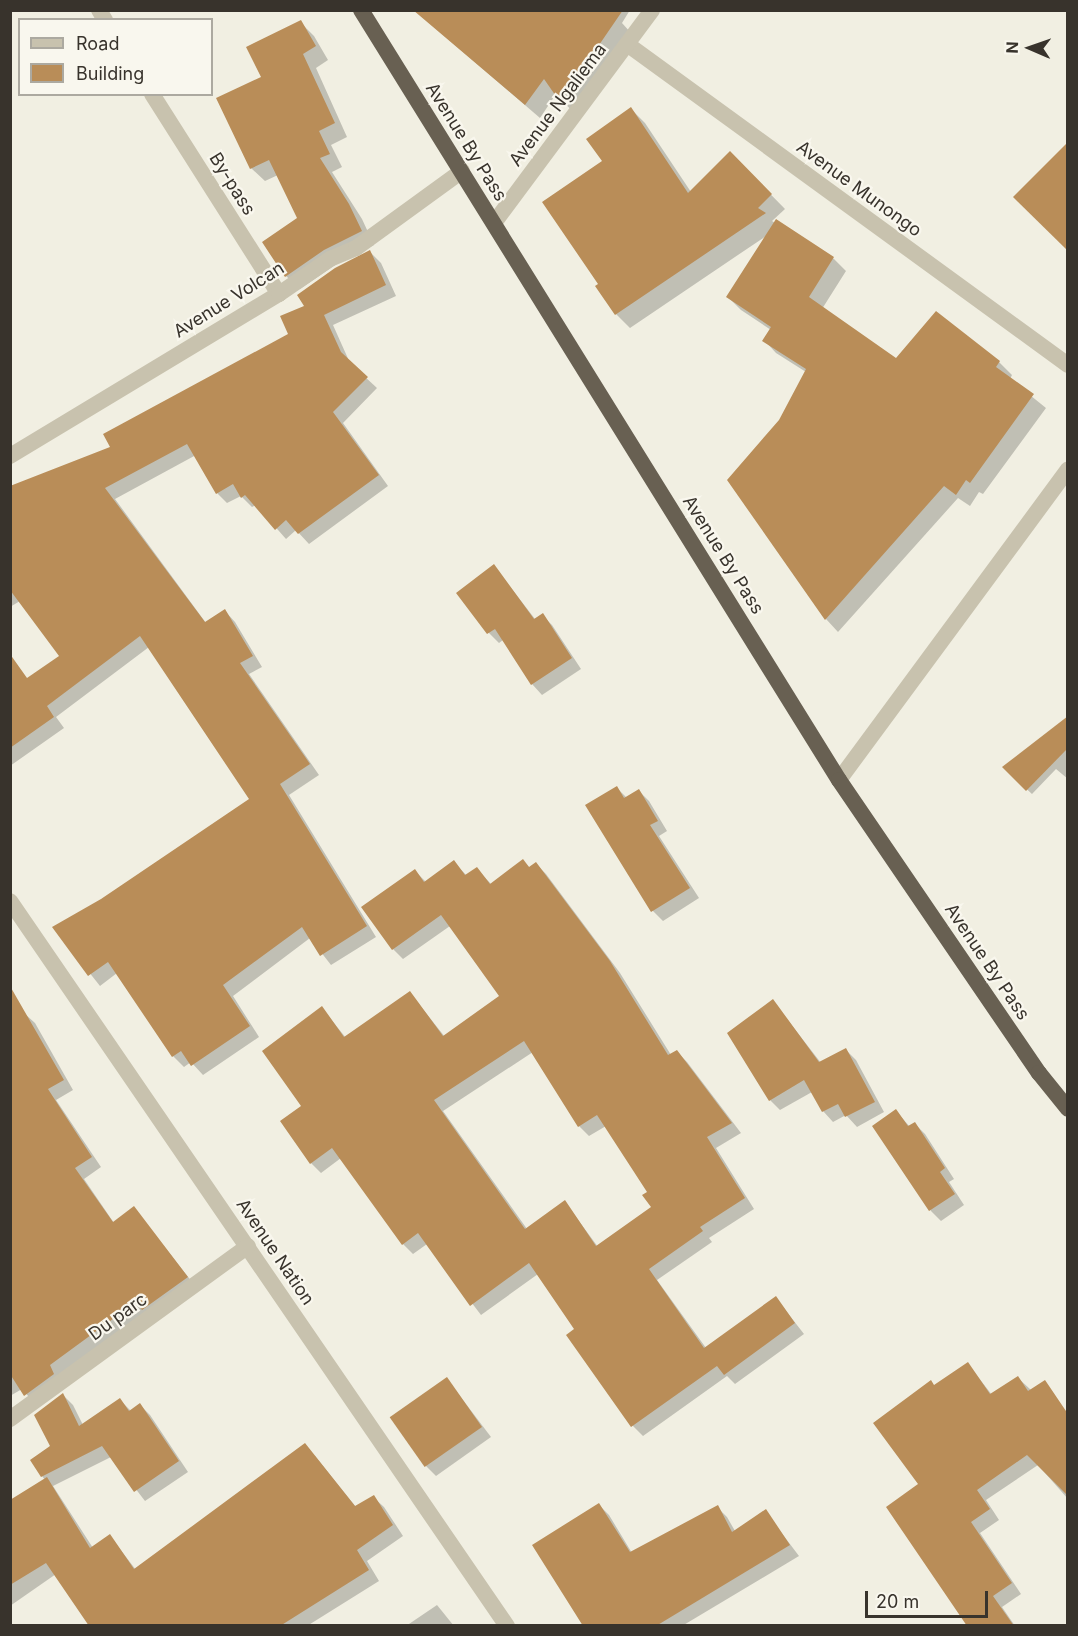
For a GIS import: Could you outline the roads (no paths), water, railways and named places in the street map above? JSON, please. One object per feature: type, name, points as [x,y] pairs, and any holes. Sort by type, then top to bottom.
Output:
[{"type":"highway","name":"Avenue By Pass","points":[[361,10],[839,780],[1039,1073],[1068,1109]]},
{"type":"street","name":"Avenue Ngaliema","points":[[494,223],[652,10]]},
{"type":"street","name":"Avenue Munongo","points":[[627,45],[1068,365]]},
{"type":"street","name":"By-pass","points":[[154,96],[279,294]]},
{"type":"street","name":"Avenue Volcan","points":[[10,456],[279,294],[330,259],[356,248],[462,171]]},
{"type":"street","points":[[839,780],[1068,469]]},
{"type":"street","name":"Avenue Nation","points":[[10,901],[507,1626]]},
{"type":"street","name":"Du parc","points":[[10,1419],[248,1246]]}]
